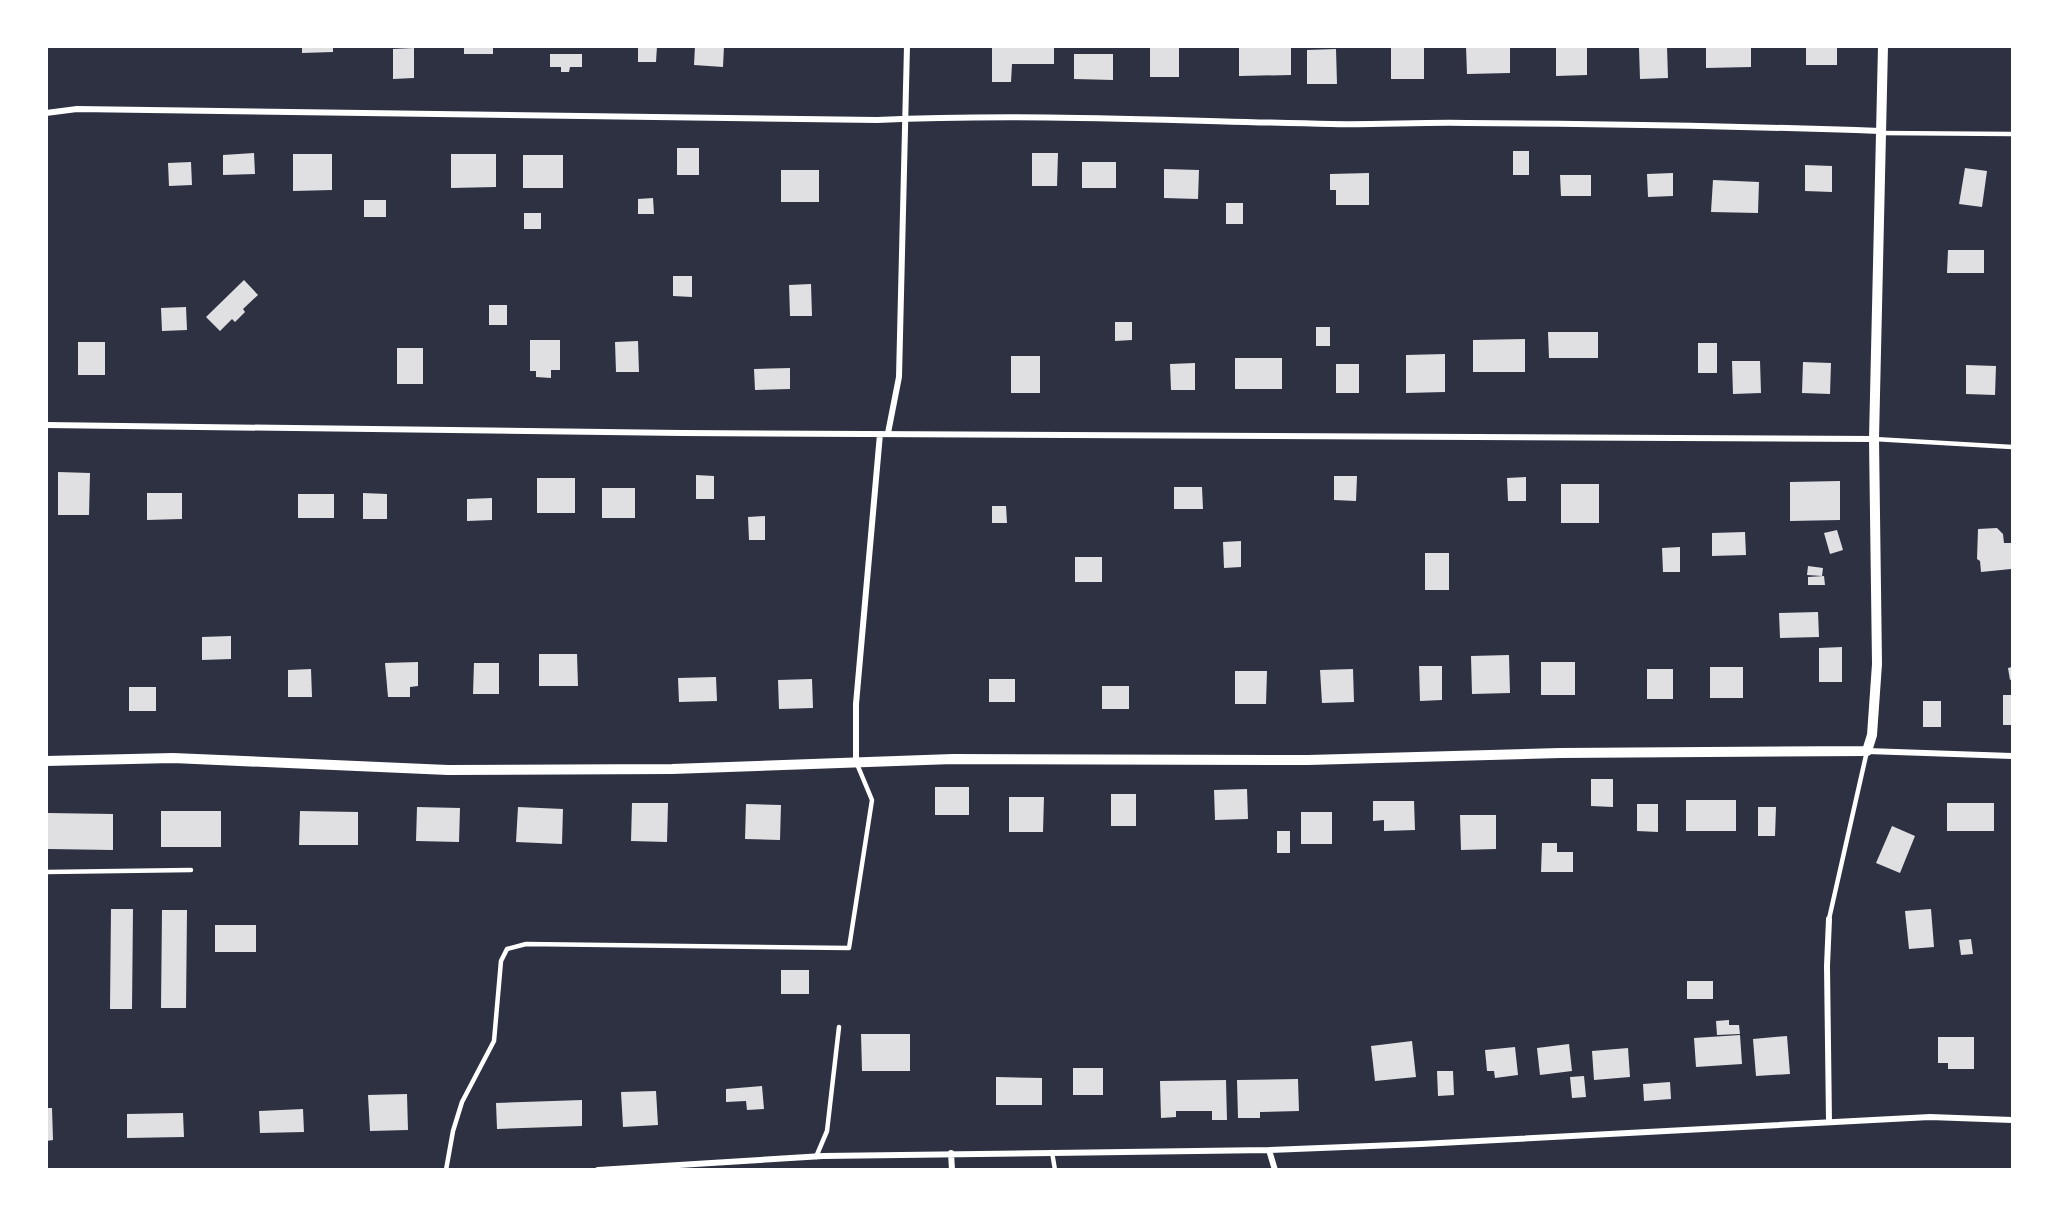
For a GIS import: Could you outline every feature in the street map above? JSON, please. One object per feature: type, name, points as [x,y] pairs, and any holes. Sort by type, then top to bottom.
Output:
[{"type":"street","points":[[888,433],[899,377],[907,46]]},
{"type":"street","points":[[1868,751],[1872,735],[1877,664],[1875,439],[1883,46]]},
{"type":"street","points":[[46,113],[77,109],[1748,126],[1880,132]]},
{"type":"street","points":[[46,425],[880,434],[1875,439]]},
{"type":"street","points":[[856,761],[856,704],[880,434]]},
{"type":"street","points":[[46,761],[127,758],[231,759],[448,770],[771,767],[856,761],[1297,760],[1560,753],[1868,751],[2013,756]]},
{"type":"street","points":[[1829,919],[1827,966],[1829,1122]]},
{"type":"street","points":[[598,1170],[816,1156],[1269,1150],[1930,1117],[2013,1120]]},
{"type":"street","points":[[1269,1150],[1275,1170]]},
{"type":"street","points":[[951,1153],[952,1170]]},
{"type":"lane","points":[[1880,132],[2013,134]]},
{"type":"lane","points":[[1875,439],[2013,447]]},
{"type":"lane","points":[[1829,919],[1868,751]]},
{"type":"lane","points":[[446,1170],[453,1131],[462,1102],[494,1041],[501,961],[507,949],[526,944],[849,948],[872,800],[856,761]]},
{"type":"lane","points":[[46,872],[191,870]]},
{"type":"lane","points":[[816,1156],[827,1131],[839,1027]]},
{"type":"lane","points":[[1052,1152],[1055,1170]]},
{"type":"building","points":[[302,46],[333,46],[333,52],[302,53]]},
{"type":"building","points":[[464,46],[493,46],[493,54],[464,54]]},
{"type":"building","points":[[638,46],[657,46],[656,62],[638,62]]},
{"type":"building","points":[[695,46],[724,46],[723,67],[694,65]]},
{"type":"building","points":[[992,46],[1054,46],[1054,64],[1012,64],[1011,82],[992,82]]},
{"type":"building","points":[[1150,46],[1179,46],[1179,77],[1150,77]]},
{"type":"building","points":[[1239,46],[1291,46],[1291,75],[1239,76]]},
{"type":"building","points":[[1391,46],[1424,46],[1424,79],[1391,79]]},
{"type":"building","points":[[1466,46],[1510,46],[1510,73],[1467,74]]},
{"type":"building","points":[[1556,46],[1587,46],[1587,75],[1556,76]]},
{"type":"building","points":[[1706,46],[1751,46],[1751,67],[1706,68]]},
{"type":"building","points":[[1806,46],[1837,46],[1837,65],[1806,65]]},
{"type":"building","points":[[1667,47],[1668,78],[1640,79],[1639,48]]},
{"type":"building","points":[[414,48],[414,78],[393,79],[393,49]]},
{"type":"building","points":[[1336,49],[1337,84],[1307,84],[1307,50]]},
{"type":"building","points":[[550,54],[582,54],[582,67],[570,67],[569,72],[561,72],[561,67],[550,67]]},
{"type":"building","points":[[1074,54],[1113,54],[1113,80],[1074,79]]},
{"type":"building","points":[[677,148],[699,148],[699,175],[677,175]]},
{"type":"building","points":[[1513,151],[1529,151],[1529,175],[1513,175]]},
{"type":"building","points":[[254,153],[255,174],[223,175],[223,155]]},
{"type":"building","points":[[1032,153],[1058,153],[1057,186],[1032,186]]},
{"type":"building","points":[[293,154],[332,154],[332,190],[293,191]]},
{"type":"building","points":[[451,154],[496,154],[496,187],[451,188]]},
{"type":"building","points":[[523,155],[563,155],[563,188],[523,188]]},
{"type":"building","points":[[191,162],[192,185],[169,186],[168,163]]},
{"type":"building","points":[[1082,162],[1116,162],[1116,188],[1082,188]]},
{"type":"building","points":[[1805,165],[1832,166],[1832,192],[1805,191]]},
{"type":"building","points":[[1965,168],[1987,171],[1982,207],[1959,204]]},
{"type":"building","points":[[1164,169],[1199,170],[1198,199],[1164,198]]},
{"type":"building","points":[[781,170],[819,170],[819,202],[781,202]]},
{"type":"building","points":[[1369,173],[1369,205],[1336,205],[1336,190],[1330,190],[1330,174]]},
{"type":"building","points":[[1673,173],[1673,196],[1648,197],[1647,174]]},
{"type":"building","points":[[1560,175],[1591,175],[1591,196],[1561,196]]},
{"type":"building","points":[[1713,180],[1759,182],[1758,213],[1711,212]]},
{"type":"building","points":[[653,198],[654,214],[638,214],[638,199]]},
{"type":"building","points":[[364,200],[386,200],[386,217],[364,217]]},
{"type":"building","points":[[1226,203],[1243,203],[1243,224],[1226,224]]},
{"type":"building","points":[[524,213],[541,213],[541,229],[524,229]]},
{"type":"building","points":[[1948,250],[1984,250],[1984,273],[1947,273]]},
{"type":"building","points":[[673,276],[692,276],[692,297],[673,296]]},
{"type":"building","points":[[244,280],[258,295],[243,309],[245,312],[235,322],[232,319],[220,331],[206,317]]},
{"type":"building","points":[[811,284],[812,316],[790,316],[789,285]]},
{"type":"building","points":[[489,305],[507,305],[507,325],[489,325]]},
{"type":"building","points":[[186,307],[187,330],[162,331],[161,308]]},
{"type":"building","points":[[1115,322],[1132,322],[1132,340],[1115,341]]},
{"type":"building","points":[[1316,327],[1330,327],[1330,346],[1316,346]]},
{"type":"building","points":[[1548,332],[1598,332],[1598,358],[1549,358]]},
{"type":"building","points":[[1525,339],[1525,372],[1473,372],[1473,340]]},
{"type":"building","points":[[530,340],[560,340],[560,370],[551,370],[551,378],[536,377],[536,371],[530,371]]},
{"type":"building","points":[[638,341],[639,372],[616,372],[615,342]]},
{"type":"building","points":[[78,342],[105,342],[105,375],[78,375]]},
{"type":"building","points":[[1698,343],[1717,343],[1717,373],[1698,373]]},
{"type":"building","points":[[397,348],[423,348],[423,384],[397,384]]},
{"type":"building","points":[[1445,354],[1445,392],[1406,393],[1406,355]]},
{"type":"building","points":[[1011,356],[1040,356],[1040,393],[1011,393]]},
{"type":"building","points":[[1235,358],[1282,358],[1282,389],[1235,389]]},
{"type":"building","points":[[1732,361],[1760,361],[1761,393],[1733,394]]},
{"type":"building","points":[[1803,362],[1831,363],[1830,394],[1802,393]]},
{"type":"building","points":[[1195,363],[1195,390],[1171,390],[1170,364]]},
{"type":"building","points":[[1336,364],[1359,364],[1359,393],[1336,393]]},
{"type":"building","points":[[1966,365],[1996,366],[1995,395],[1966,394]]},
{"type":"building","points":[[790,368],[790,389],[755,390],[754,369]]},
{"type":"building","points":[[58,472],[90,473],[89,515],[58,515]]},
{"type":"building","points":[[696,475],[714,476],[714,499],[696,499]]},
{"type":"building","points":[[1334,476],[1357,476],[1356,501],[1334,500]]},
{"type":"building","points":[[1526,477],[1526,501],[1508,501],[1507,478]]},
{"type":"building","points":[[537,478],[575,478],[575,513],[537,513]]},
{"type":"building","points":[[1840,481],[1840,520],[1790,521],[1790,482]]},
{"type":"building","points":[[1561,484],[1599,484],[1599,523],[1561,523]]},
{"type":"building","points":[[1174,487],[1202,487],[1203,509],[1174,509]]},
{"type":"building","points":[[602,488],[635,488],[635,518],[602,518]]},
{"type":"building","points":[[147,493],[182,493],[182,519],[147,520]]},
{"type":"building","points":[[363,493],[387,494],[387,519],[363,519]]},
{"type":"building","points":[[298,494],[334,494],[334,518],[298,518]]},
{"type":"building","points":[[492,498],[492,520],[467,521],[467,499]]},
{"type":"building","points":[[992,506],[1006,506],[1007,523],[992,523]]},
{"type":"building","points":[[765,516],[765,540],[749,540],[748,517]]},
{"type":"building","points":[[1997,528],[2003,534],[2004,543],[2012,543],[2011,569],[1981,572],[1980,561],[1977,559],[1978,529]]},
{"type":"building","points":[[1837,530],[1843,550],[1830,554],[1824,533]]},
{"type":"building","points":[[1745,532],[1746,555],[1712,556],[1712,533]]},
{"type":"building","points":[[1241,541],[1241,567],[1224,568],[1223,542]]},
{"type":"building","points":[[1680,547],[1680,572],[1663,572],[1662,548]]},
{"type":"building","points":[[1425,553],[1449,553],[1449,590],[1425,590]]},
{"type":"building","points":[[1075,557],[1102,557],[1102,582],[1075,582]]},
{"type":"building","points":[[1808,566],[1823,568],[1822,576],[1807,575]]},
{"type":"building","points":[[1824,576],[1825,585],[1808,585],[1808,577]]},
{"type":"building","points":[[1818,612],[1819,637],[1780,638],[1779,613]]},
{"type":"building","points":[[231,636],[231,659],[202,660],[202,637]]},
{"type":"building","points":[[1842,647],[1842,682],[1819,682],[1819,648]]},
{"type":"building","points":[[539,654],[577,654],[578,686],[539,686]]},
{"type":"building","points":[[1509,655],[1510,693],[1472,694],[1471,656]]},
{"type":"building","points":[[418,662],[418,686],[410,687],[410,697],[388,697],[385,663]]},
{"type":"building","points":[[1541,662],[1575,662],[1575,695],[1541,695]]},
{"type":"building","points":[[474,663],[499,663],[499,694],[473,694]]},
{"type":"building","points":[[1419,666],[1442,666],[1442,700],[1420,701]]},
{"type":"building","points":[[1710,667],[1743,667],[1743,698],[1710,698]]},
{"type":"building","points":[[2012,667],[2012,679],[2010,680],[2008,668]]},
{"type":"building","points":[[311,669],[312,697],[288,697],[288,670]]},
{"type":"building","points":[[1353,669],[1354,702],[1322,703],[1320,670]]},
{"type":"building","points":[[1647,669],[1673,669],[1673,699],[1647,699]]},
{"type":"building","points":[[1235,671],[1267,671],[1266,704],[1235,704]]},
{"type":"building","points":[[716,677],[717,701],[679,702],[678,678]]},
{"type":"building","points":[[812,679],[813,708],[779,709],[778,680]]},
{"type":"building","points":[[989,679],[1015,679],[1015,702],[989,702]]},
{"type":"building","points":[[1102,686],[1129,686],[1129,709],[1102,709]]},
{"type":"building","points":[[129,687],[156,687],[156,711],[129,711]]},
{"type":"building","points":[[2003,695],[2012,695],[2012,725],[2003,725]]},
{"type":"building","points":[[1923,701],[1941,701],[1941,727],[1923,727]]},
{"type":"building","points":[[1591,779],[1613,779],[1613,807],[1591,806]]},
{"type":"building","points":[[935,787],[969,787],[969,815],[935,815]]},
{"type":"building","points":[[1247,789],[1248,819],[1215,820],[1214,790]]},
{"type":"building","points":[[1111,794],[1136,794],[1136,826],[1111,826]]},
{"type":"building","points":[[1009,797],[1044,797],[1043,832],[1009,832]]},
{"type":"building","points":[[1686,800],[1736,800],[1736,831],[1686,831]]},
{"type":"building","points":[[1373,801],[1414,801],[1415,830],[1384,831],[1384,820],[1373,821]]},
{"type":"building","points":[[632,803],[668,803],[667,842],[631,841]]},
{"type":"building","points":[[1947,803],[1994,803],[1994,831],[1947,831]]},
{"type":"building","points":[[746,804],[781,805],[780,840],[745,839]]},
{"type":"building","points":[[1637,804],[1658,804],[1658,832],[1637,831]]},
{"type":"building","points":[[417,807],[460,808],[459,842],[416,841]]},
{"type":"building","points":[[518,807],[563,809],[562,844],[516,842]]},
{"type":"building","points":[[1758,807],[1776,807],[1775,836],[1758,836]]},
{"type":"building","points":[[161,811],[221,811],[221,847],[161,847]]},
{"type":"building","points":[[300,811],[358,812],[358,845],[299,845]]},
{"type":"building","points":[[1301,812],[1332,812],[1332,844],[1301,844]]},
{"type":"building","points":[[48,813],[113,814],[113,850],[48,849]]},
{"type":"building","points":[[1460,815],[1496,815],[1496,849],[1461,850]]},
{"type":"building","points":[[1892,826],[1915,836],[1900,873],[1876,863]]},
{"type":"building","points":[[1277,831],[1290,831],[1290,853],[1277,853]]},
{"type":"building","points":[[1542,843],[1557,843],[1557,852],[1573,852],[1573,872],[1541,872]]},
{"type":"building","points":[[111,909],[133,909],[132,1009],[110,1009]]},
{"type":"building","points":[[1931,909],[1934,947],[1909,949],[1905,911]]},
{"type":"building","points":[[162,910],[187,910],[186,1008],[161,1008]]},
{"type":"building","points":[[215,925],[256,925],[256,952],[215,952]]},
{"type":"building","points":[[1971,939],[1973,954],[1961,955],[1959,940]]},
{"type":"building","points":[[781,970],[809,970],[809,994],[781,994]]},
{"type":"building","points":[[1687,981],[1713,981],[1713,999],[1687,999]]},
{"type":"building","points":[[1729,1020],[1729,1025],[1739,1025],[1740,1034],[1717,1035],[1716,1021]]},
{"type":"building","points":[[861,1034],[910,1034],[910,1071],[862,1071]]},
{"type":"building","points":[[1740,1035],[1742,1064],[1696,1067],[1694,1038]]},
{"type":"building","points":[[1787,1036],[1790,1074],[1756,1076],[1753,1039]]},
{"type":"building","points":[[1938,1037],[1974,1037],[1974,1069],[1948,1069],[1948,1063],[1938,1063]]},
{"type":"building","points":[[1412,1041],[1416,1077],[1375,1081],[1371,1046]]},
{"type":"building","points":[[1569,1044],[1572,1071],[1540,1075],[1537,1048]]},
{"type":"building","points":[[1515,1047],[1518,1075],[1495,1078],[1494,1071],[1487,1071],[1485,1050]]},
{"type":"building","points":[[1628,1048],[1630,1077],[1594,1080],[1592,1051]]},
{"type":"building","points":[[1073,1068],[1103,1068],[1103,1095],[1073,1095]]},
{"type":"building","points":[[1437,1071],[1453,1071],[1454,1095],[1438,1096]]},
{"type":"building","points":[[1584,1076],[1586,1097],[1572,1098],[1570,1077]]},
{"type":"building","points":[[996,1077],[1042,1078],[1042,1105],[996,1105]]},
{"type":"building","points":[[1298,1079],[1299,1111],[1260,1112],[1260,1118],[1238,1118],[1237,1080]]},
{"type":"building","points":[[1226,1080],[1227,1120],[1212,1120],[1212,1111],[1176,1111],[1176,1117],[1161,1118],[1160,1081]]},
{"type":"building","points":[[1670,1082],[1671,1099],[1644,1101],[1643,1084]]},
{"type":"building","points":[[762,1086],[764,1109],[747,1110],[746,1101],[726,1102],[726,1089]]},
{"type":"building","points":[[656,1091],[658,1125],[623,1127],[621,1092]]},
{"type":"building","points":[[407,1094],[408,1130],[370,1131],[368,1095]]},
{"type":"building","points":[[582,1100],[582,1126],[497,1129],[496,1103]]},
{"type":"building","points":[[46,1108],[52,1108],[53,1140],[46,1141]]},
{"type":"building","points":[[303,1109],[304,1132],[260,1133],[259,1111]]},
{"type":"building","points":[[183,1113],[184,1137],[127,1138],[127,1114]]}]
